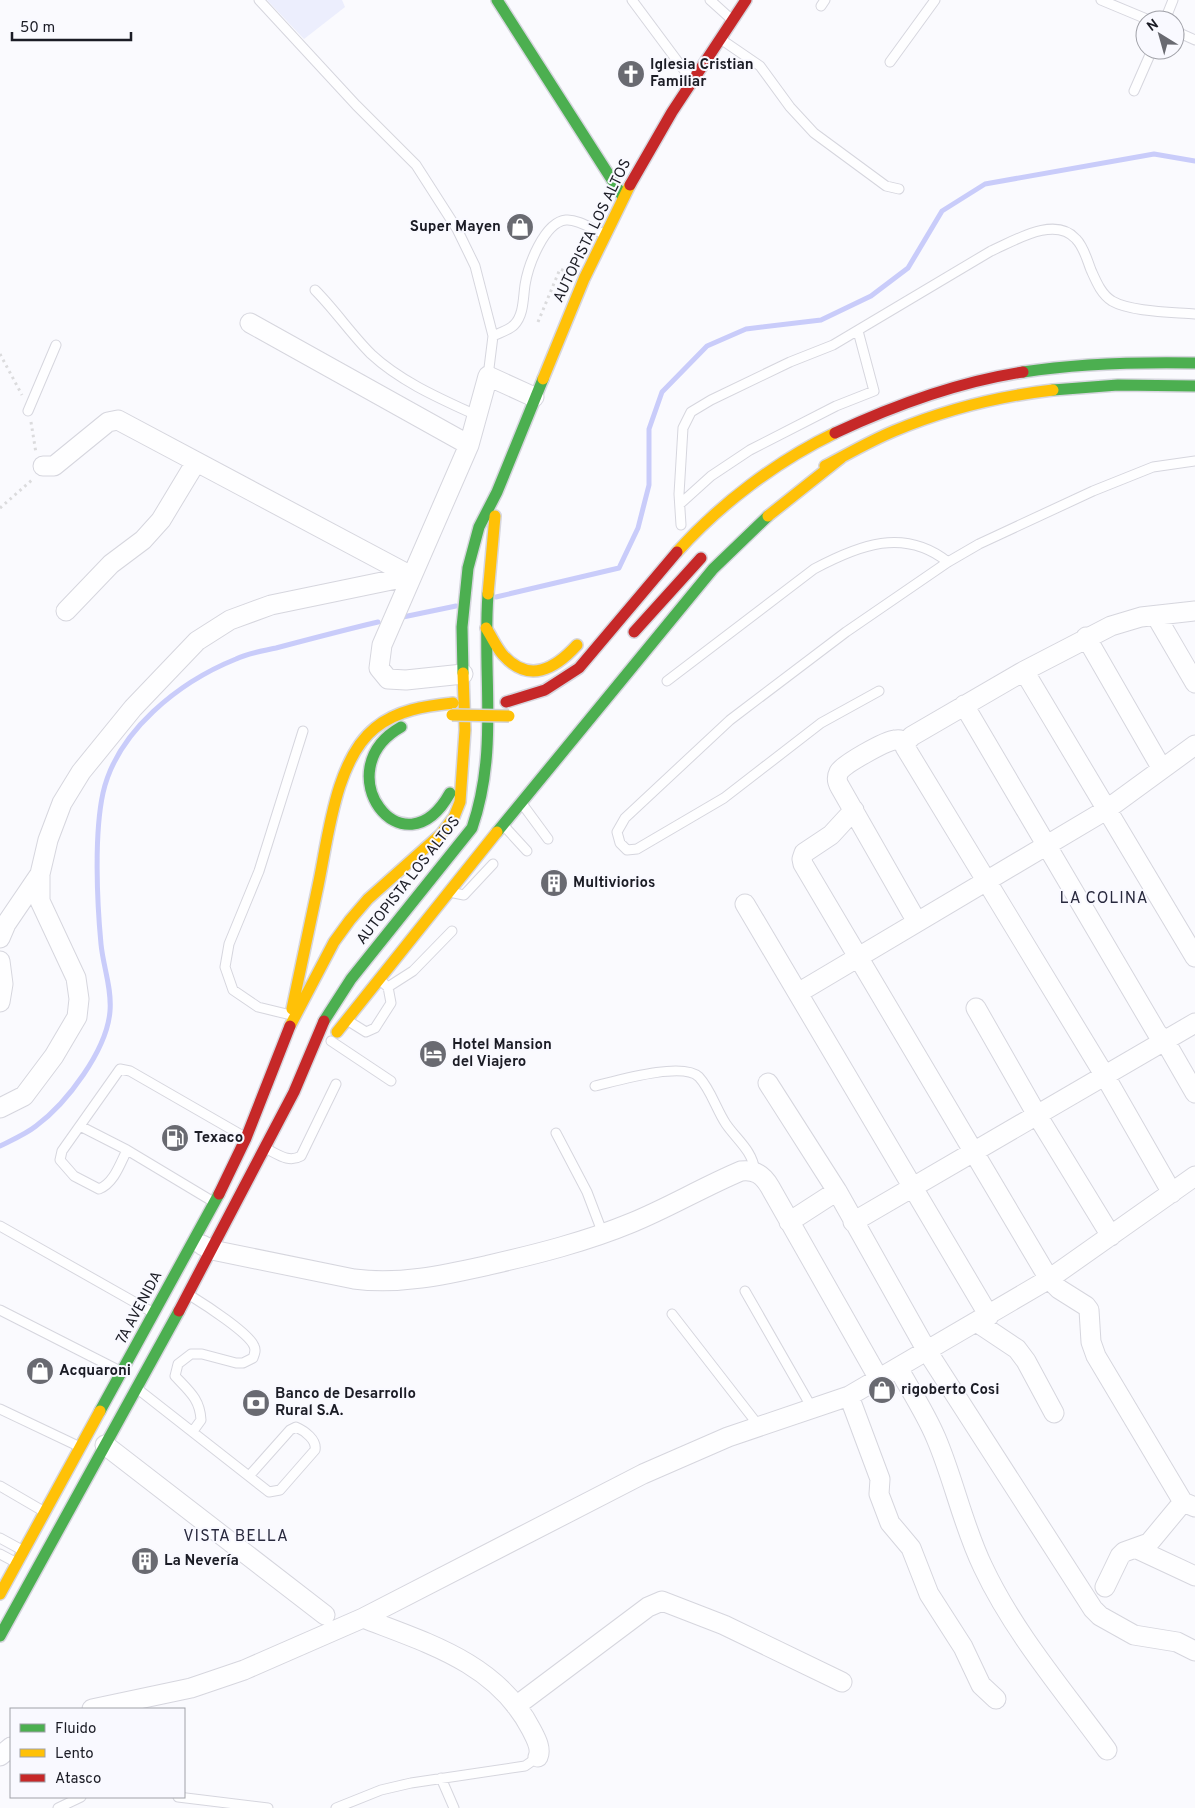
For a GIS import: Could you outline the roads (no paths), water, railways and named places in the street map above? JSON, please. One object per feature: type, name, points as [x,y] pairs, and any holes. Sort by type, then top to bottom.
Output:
[{"type":"main road","points":[[497,0],[623,197]]},
{"type":"main road","name":"AUTOPISTA LOS ALTOS","points":[[289,1028],[334,942],[350,920],[368,900],[440,834],[454,818],[460,802],[465,730],[462,627],[468,568],[479,527],[497,492],[534,397],[604,234],[623,197],[692,80],[746,0]]},
{"type":"main road","points":[[708,505],[740,483],[812,444],[886,410],[956,385],[1017,371],[1080,362],[1141,360],[1195,363]]},
{"type":"main road","points":[[780,491],[808,473],[895,431],[957,410],[1022,393],[1086,385],[1155,383],[1195,386]]},
{"type":"main road","points":[[463,770],[443,806],[424,823],[410,825],[390,819],[376,807],[368,787],[370,766],[382,742],[397,729],[417,720],[453,709],[506,702],[534,695],[553,688],[567,679],[579,668],[670,560],[719,511],[812,444]]},
{"type":"main road","points":[[0,1636],[212,1250],[294,1092],[346,1019],[713,569],[761,520],[841,458]]},
{"type":"main road","name":"AUTOPISTA LOS ALTOS","points":[[294,1092],[320,1028],[351,979],[454,853],[472,828],[481,806],[487,771],[486,626],[497,492]]},
{"type":"main road","points":[[678,528],[694,515]]},
{"type":"main road","points":[[623,644],[712,546]]},
{"type":"main road","points":[[486,626],[502,655],[524,672],[540,671],[553,666],[572,651],[585,636]]},
{"type":"main road","points":[[289,1028],[336,802],[345,771],[355,750],[373,728],[394,715],[427,705],[514,716]]},
{"type":"main road","name":"7A AVENIDA","points":[[0,1594],[215,1203],[246,1138],[289,1028]]},
{"type":"street","points":[[250,324],[469,445]]},
{"type":"street","points":[[463,674],[396,680],[388,679],[381,672],[379,662],[382,645],[469,445],[479,416],[488,376],[534,397]]},
{"type":"street","points":[[43,466],[50,467],[57,463],[91,434],[113,419],[411,576]]},
{"type":"street","points":[[66,611],[95,583],[111,564],[149,533],[161,520],[196,462]]},
{"type":"street","points":[[0,1108],[24,1096],[54,1056],[77,1017],[79,999],[76,978],[40,901],[40,874],[51,830],[62,803],[81,772],[133,708],[196,641],[230,620],[271,605],[411,576]]},
{"type":"street","points":[[1172,1194],[1104,1076],[907,752],[906,744],[909,738],[964,705],[1086,637],[1127,620],[1195,611]]},
{"type":"street","points":[[1156,616],[1195,683]]},
{"type":"street","points":[[1086,637],[1162,769]]},
{"type":"street","points":[[1024,671],[1195,957]]},
{"type":"street","points":[[964,705],[1157,1033],[1165,1041],[1195,1093]]},
{"type":"street","points":[[906,744],[899,740],[891,741],[842,769],[839,773],[838,783],[917,922]]},
{"type":"street","points":[[798,993],[1106,810],[1195,745]]},
{"type":"street","points":[[854,810],[831,836],[804,853],[802,858],[972,1152],[1049,1279],[1059,1289],[1086,1306],[1091,1342],[1096,1356],[1189,1504],[1149,1543],[1120,1556],[1104,1587]]},
{"type":"street","points":[[0,938],[6,924],[40,874]]},
{"type":"street","points":[[745,904],[913,1186],[983,1319],[1017,1349],[1026,1361],[1054,1413]]},
{"type":"street","points":[[0,961],[3,984],[0,1002]]},
{"type":"street","points":[[976,1008],[1037,1115],[1111,1236]]},
{"type":"street","points":[[853,1222],[1195,1023]]},
{"type":"street","points":[[768,1084],[837,1191],[927,1351],[1094,1609],[1134,1635],[1177,1642],[1195,1651]]},
{"type":"street","points":[[194,1240],[212,1250],[354,1279],[392,1282],[458,1272],[515,1259],[603,1234],[631,1223],[740,1171],[755,1172],[765,1180],[879,1379]]},
{"type":"street","points":[[97,1708],[191,1688],[244,1670],[363,1618],[643,1474],[690,1452],[759,1426],[849,1396],[1049,1279],[1195,1176]]},
{"type":"street","points":[[789,1222],[837,1191]]},
{"type":"street","points":[[898,1368],[937,1440],[951,1484],[982,1566],[999,1599],[1020,1632],[1106,1750]]},
{"type":"street","points":[[849,1396],[880,1479],[879,1494],[890,1523],[911,1548],[929,1594],[963,1647],[981,1685],[996,1699]]},
{"type":"street","points":[[106,1445],[326,1615]]},
{"type":"street","points":[[1135,1548],[1195,1576]]},
{"type":"street","points":[[516,1706],[648,1607],[662,1601],[724,1625],[842,1682]]},
{"type":"street","points":[[363,1618],[452,1653],[491,1679],[516,1706],[536,1740],[540,1750],[538,1757]]},
{"type":"street","points":[[0,1756],[10,1748]]},
{"type":"lane","points":[[259,0],[356,105],[405,152],[427,179],[467,248],[475,266],[493,336],[488,376]]},
{"type":"lane","points":[[632,0],[692,80]]},
{"type":"lane","points":[[710,0],[732,20]]},
{"type":"lane","points":[[890,62],[935,0]]},
{"type":"lane","points":[[1101,0],[1135,14]]},
{"type":"lane","points":[[719,38],[760,66],[801,120],[814,133],[886,186],[899,189]]},
{"type":"lane","points":[[1134,91],[1148,60]]},
{"type":"lane","points":[[493,336],[514,325],[520,314],[528,270],[546,234],[552,227],[567,220],[576,221],[604,234]]},
{"type":"lane","points":[[678,528],[683,428],[691,412],[790,362],[833,345],[991,251],[1040,231],[1054,229],[1065,231],[1075,238],[1081,246],[1098,285],[1111,300],[1133,307],[1195,314]]},
{"type":"lane","points":[[315,290],[371,354],[386,367],[428,392],[479,416]]},
{"type":"lane","points":[[680,504],[711,476],[750,450],[836,406],[874,391],[858,331]]},
{"type":"lane","points":[[28,411],[56,345]]},
{"type":"lane","points":[[879,691],[821,722],[724,798],[637,849],[627,850],[620,843],[618,832],[625,818],[730,720],[846,632],[948,562],[979,544],[1093,491],[1153,467],[1195,461]]},
{"type":"lane","points":[[667,681],[814,569],[835,558],[861,548],[889,543],[905,543],[922,546],[948,562]]},
{"type":"lane","points":[[291,1015],[258,1006],[233,990],[225,967],[229,944],[259,871],[302,731]]},
{"type":"lane","points":[[522,802],[548,839]]},
{"type":"lane","points":[[503,826],[527,851]]},
{"type":"lane","points":[[450,890],[455,894],[464,894],[493,864]]},
{"type":"lane","points":[[388,987],[413,970],[452,932]]},
{"type":"lane","points":[[346,1019],[366,1032],[375,1028],[390,1008],[392,997],[388,987],[379,979]]},
{"type":"lane","points":[[331,1041],[391,1081]]},
{"type":"lane","points":[[127,1150],[107,1186],[99,1189],[74,1176],[60,1160],[62,1151],[120,1070],[130,1071],[246,1138]]},
{"type":"lane","points":[[595,1086],[676,1071],[694,1074],[704,1084],[725,1123],[751,1157],[755,1172]]},
{"type":"lane","points":[[265,1148],[287,1159],[294,1160],[301,1156],[336,1084]]},
{"type":"lane","points":[[80,1126],[127,1150],[215,1203]]},
{"type":"lane","points":[[556,1132],[587,1192],[603,1234]]},
{"type":"lane","points":[[0,1226],[155,1313]]},
{"type":"lane","points":[[744,1291],[812,1408]]},
{"type":"lane","points":[[188,1294],[247,1337],[255,1348],[253,1358],[243,1363],[191,1354],[178,1364],[176,1376],[190,1390],[201,1408],[202,1420],[193,1431]]},
{"type":"lane","points":[[0,1310],[123,1372]]},
{"type":"lane","points":[[672,1314],[759,1426]]},
{"type":"lane","points":[[137,1388],[269,1492],[280,1490],[316,1450],[314,1440],[296,1427],[290,1430],[249,1476]]},
{"type":"lane","points":[[0,1409],[81,1447]]},
{"type":"lane","points":[[0,1486],[45,1512]]},
{"type":"lane","points":[[0,1538],[24,1551]]},
{"type":"lane","points":[[0,1554],[17,1564]]},
{"type":"lane","points":[[336,1808],[380,1790],[441,1778],[525,1766],[538,1757]]},
{"type":"lane","points":[[441,1778],[454,1808]]},
{"type":"lane","points":[[58,1808],[79,1798]]},
{"type":"lane","points":[[185,1798],[268,1808]]},
{"type":"waterway","points":[[496,597],[619,568],[638,528],[649,485],[649,429],[662,392],[707,346],[746,329],[821,320],[871,296],[908,268],[942,211],[985,184],[1154,154],[1195,161]]},
{"type":"waterway","points":[[403,617],[456,606]]},
{"type":"waterway","points":[[0,1146],[32,1129],[60,1104],[84,1074],[102,1042],[107,1026],[110,1002],[100,927],[97,868],[98,828],[103,793],[110,770],[136,729],[153,711],[193,681],[241,657],[378,622]]},
{"type":"place","name":"Iglesia Cristian Familiar","points":[[631,74]]},
{"type":"place","name":"Super Mayen","points":[[520,227]]},
{"type":"place","name":"Multiviorios","points":[[554,883]]},
{"type":"place","name":"Hotel Mansion del Viajero","points":[[433,1054]]},
{"type":"place","name":"Texaco","points":[[175,1138]]},
{"type":"place","name":"Acquaroni","points":[[40,1371]]},
{"type":"place","name":"rigoberto Cosi","points":[[882,1390]]},
{"type":"place","name":"Banco de Desarrollo Rural S.A.","points":[[256,1403]]},
{"type":"place","name":"La Nevería","points":[[145,1561]]},
{"type":"district","name":"LA COLINA","points":[[1104,899]]},
{"type":"district","name":"VISTA BELLA","points":[[236,1537]]}]
